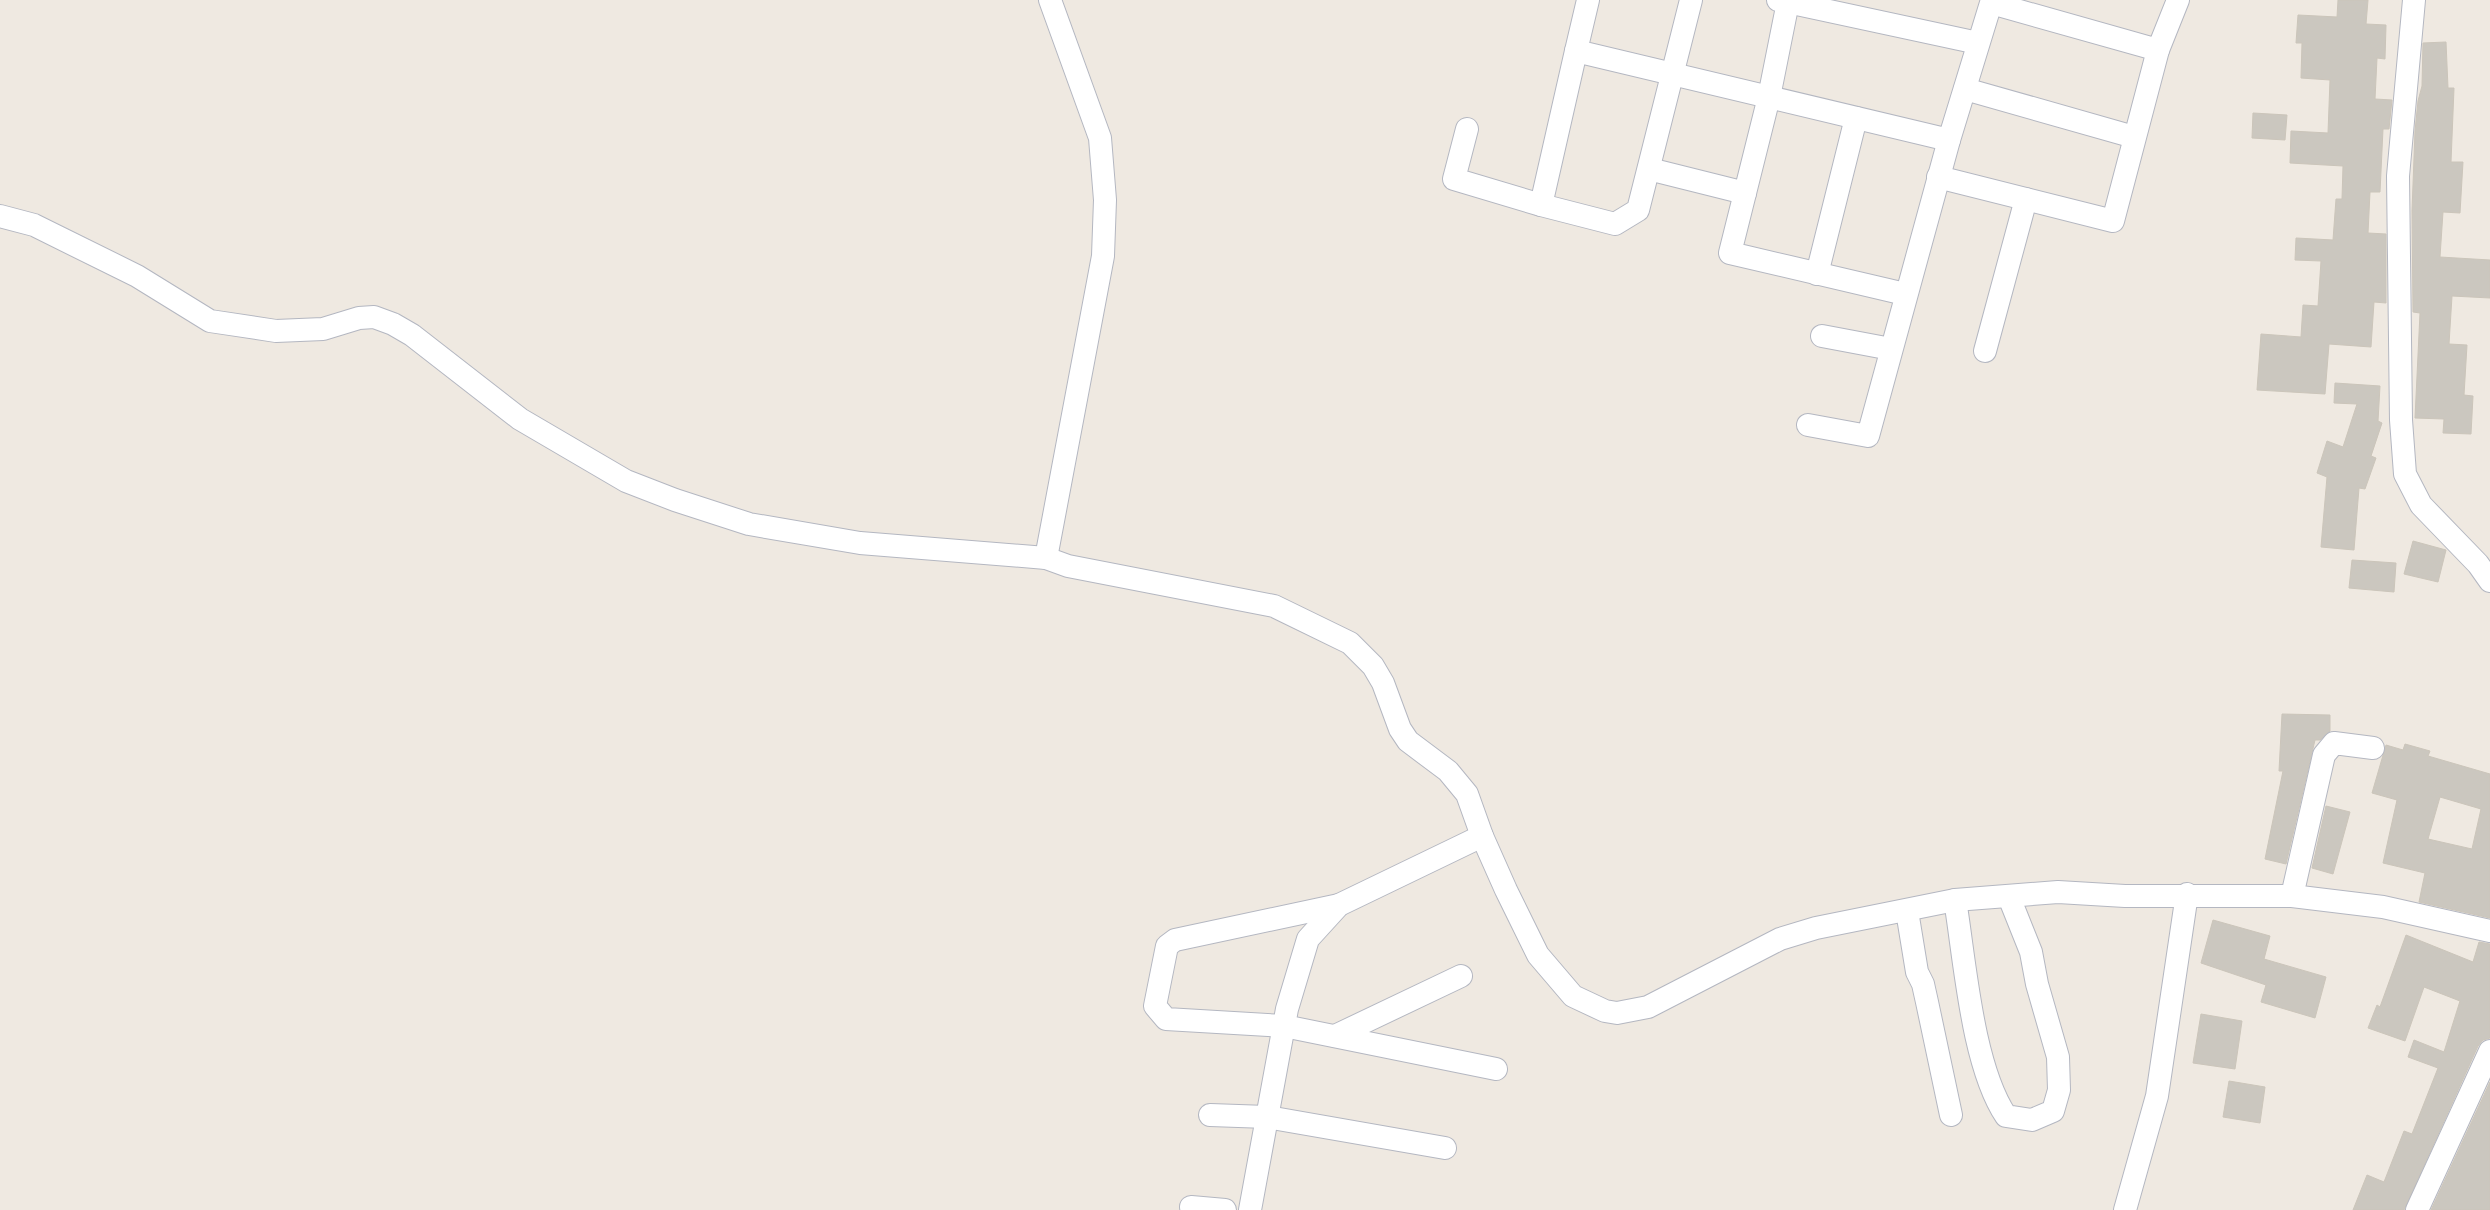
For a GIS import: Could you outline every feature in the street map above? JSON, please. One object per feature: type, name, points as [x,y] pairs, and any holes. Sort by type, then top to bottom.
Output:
[{"type":"street","points":[[1046,558],[1103,256],[1105,200],[1100,138],[1050,0]]},
{"type":"street","points":[[1541,205],[1588,0]]},
{"type":"street","points":[[1467,129],[1454,179],[1541,205],[1615,224],[1638,210],[1691,0]]},
{"type":"street","points":[[1938,177],[2113,221],[2158,50],[2178,0]]},
{"type":"street","points":[[2414,0],[2398,176],[2400,420],[2405,474],[2421,505],[2478,564],[2490,581]]},
{"type":"street","points":[[1905,294],[1730,253],[1769,97],[1783,1],[1978,43]]},
{"type":"street","points":[[1808,425],[1868,436],[1948,140],[1992,3],[2158,50]]},
{"type":"street","points":[[1576,51],[1948,140]]},
{"type":"street","points":[[1965,89],[2134,137]]},
{"type":"street","points":[[1817,274],[1856,118]]},
{"type":"street","points":[[1649,169],[1745,193]]},
{"type":"street","points":[[1985,351],[2026,199]]},
{"type":"street","points":[[0,216],[34,225],[137,276],[210,321],[276,331],[323,329],[359,318],[374,317],[392,324],[412,335],[520,419],[626,481],[675,500],[749,524],[860,543],[1046,558],[1068,566],[1274,606],[1350,643],[1374,666],[1383,683],[1400,729],[1408,741],[1448,771],[1467,794],[1482,836],[1538,955],[1573,996],[1593,1007],[1617,1013],[1648,1007],[1780,939],[1816,928],[1955,900],[2058,892],[2125,896],[2187,894],[2292,896],[2383,906],[2490,931]]},
{"type":"street","points":[[1822,336],[1891,349]]},
{"type":"street","points":[[2292,896],[2324,755],[2334,743],[2373,748]]},
{"type":"street","points":[[1482,836],[1339,905],[1175,940],[1167,946],[1155,1006],[1166,1019],[1284,1026],[1496,1069]]},
{"type":"street","points":[[2125,1210],[2157,1096],[2187,894]]},
{"type":"street","points":[[1955,900],[1975,1027],[1986,1073],[1999,1105],[2006,1116],[2032,1120],[2053,1112],[2059,1090],[2058,1057],[2037,984],[2031,952],[2009,897]]},
{"type":"street","points":[[1250,1210],[1284,1026],[1308,939],[1339,905]]},
{"type":"street","points":[[1907,911],[1917,972],[1923,984],[1951,1115]]},
{"type":"street","points":[[1335,1036],[1462,976]]},
{"type":"street","points":[[2417,1210],[2490,1051]]},
{"type":"street","points":[[1210,1115],[1267,1117],[1445,1148]]},
{"type":"street","points":[[1191,1207],[1225,1210]]},
{"type":"building","points":[[2338,0],[2368,0],[2366,24],[2386,25],[2385,59],[2377,58],[2375,99],[2392,100],[2389,129],[2383,129],[2380,192],[2370,192],[2368,233],[2386,234],[2386,303],[2374,302],[2371,347],[2329,344],[2325,394],[2257,390],[2261,334],[2301,337],[2303,305],[2318,306],[2321,261],[2295,260],[2296,238],[2333,240],[2336,199],[2342,199],[2343,166],[2290,163],[2291,131],[2328,133],[2330,80],[2301,78],[2302,43],[2296,43],[2298,15],[2337,17]]},
{"type":"building","points":[[2446,42],[2448,88],[2454,88],[2451,162],[2463,162],[2460,213],[2443,212],[2440,257],[2490,260],[2490,298],[2452,296],[2449,344],[2467,345],[2464,395],[2473,396],[2471,434],[2443,433],[2444,419],[2415,418],[2420,313],[2413,312],[2412,211],[2415,131],[2418,101],[2422,86],[2423,43]]},
{"type":"building","points":[[2253,113],[2287,115],[2285,140],[2252,138]]},
{"type":"building","points":[[2335,383],[2380,386],[2378,421],[2382,423],[2371,456],[2376,458],[2365,489],[2359,488],[2354,550],[2321,547],[2327,477],[2317,473],[2327,441],[2343,447],[2357,404],[2334,403]]},
{"type":"building","points":[[2413,541],[2446,550],[2438,582],[2404,574]]},
{"type":"building","points":[[2352,560],[2396,563],[2394,592],[2349,588]]},
{"type":"building","points":[[2282,714],[2330,715],[2330,731],[2320,740],[2315,740],[2286,864],[2265,859],[2283,771],[2279,771]]},
{"type":"building","points":[[2405,744],[2430,751],[2428,756],[2490,774],[2490,918],[2419,902],[2425,873],[2383,863],[2397,800],[2372,793],[2386,745],[2403,750]],"holes":[[[2440,797],[2481,809],[2472,849],[2428,839]]]},
{"type":"building","points":[[2326,806],[2350,812],[2333,874],[2312,868]]},
{"type":"building","points":[[2213,920],[2270,936],[2264,959],[2326,977],[2315,1018],[2261,1002],[2266,985],[2201,963]]},
{"type":"building","points":[[2406,935],[2473,962],[2479,942],[2490,944],[2490,1038],[2483,1040],[2478,1046],[2404,1210],[2353,1210],[2367,1175],[2384,1182],[2404,1131],[2412,1134],[2438,1068],[2408,1057],[2414,1040],[2444,1052],[2460,1001],[2424,987],[2405,1041],[2368,1028],[2377,1005],[2380,1007]]},
{"type":"building","points":[[2201,1014],[2242,1021],[2235,1069],[2193,1063]]},
{"type":"building","points":[[2229,1081],[2265,1087],[2260,1123],[2223,1117]]},
{"type":"building","points":[[2490,1082],[2490,1210],[2431,1210]]}]
